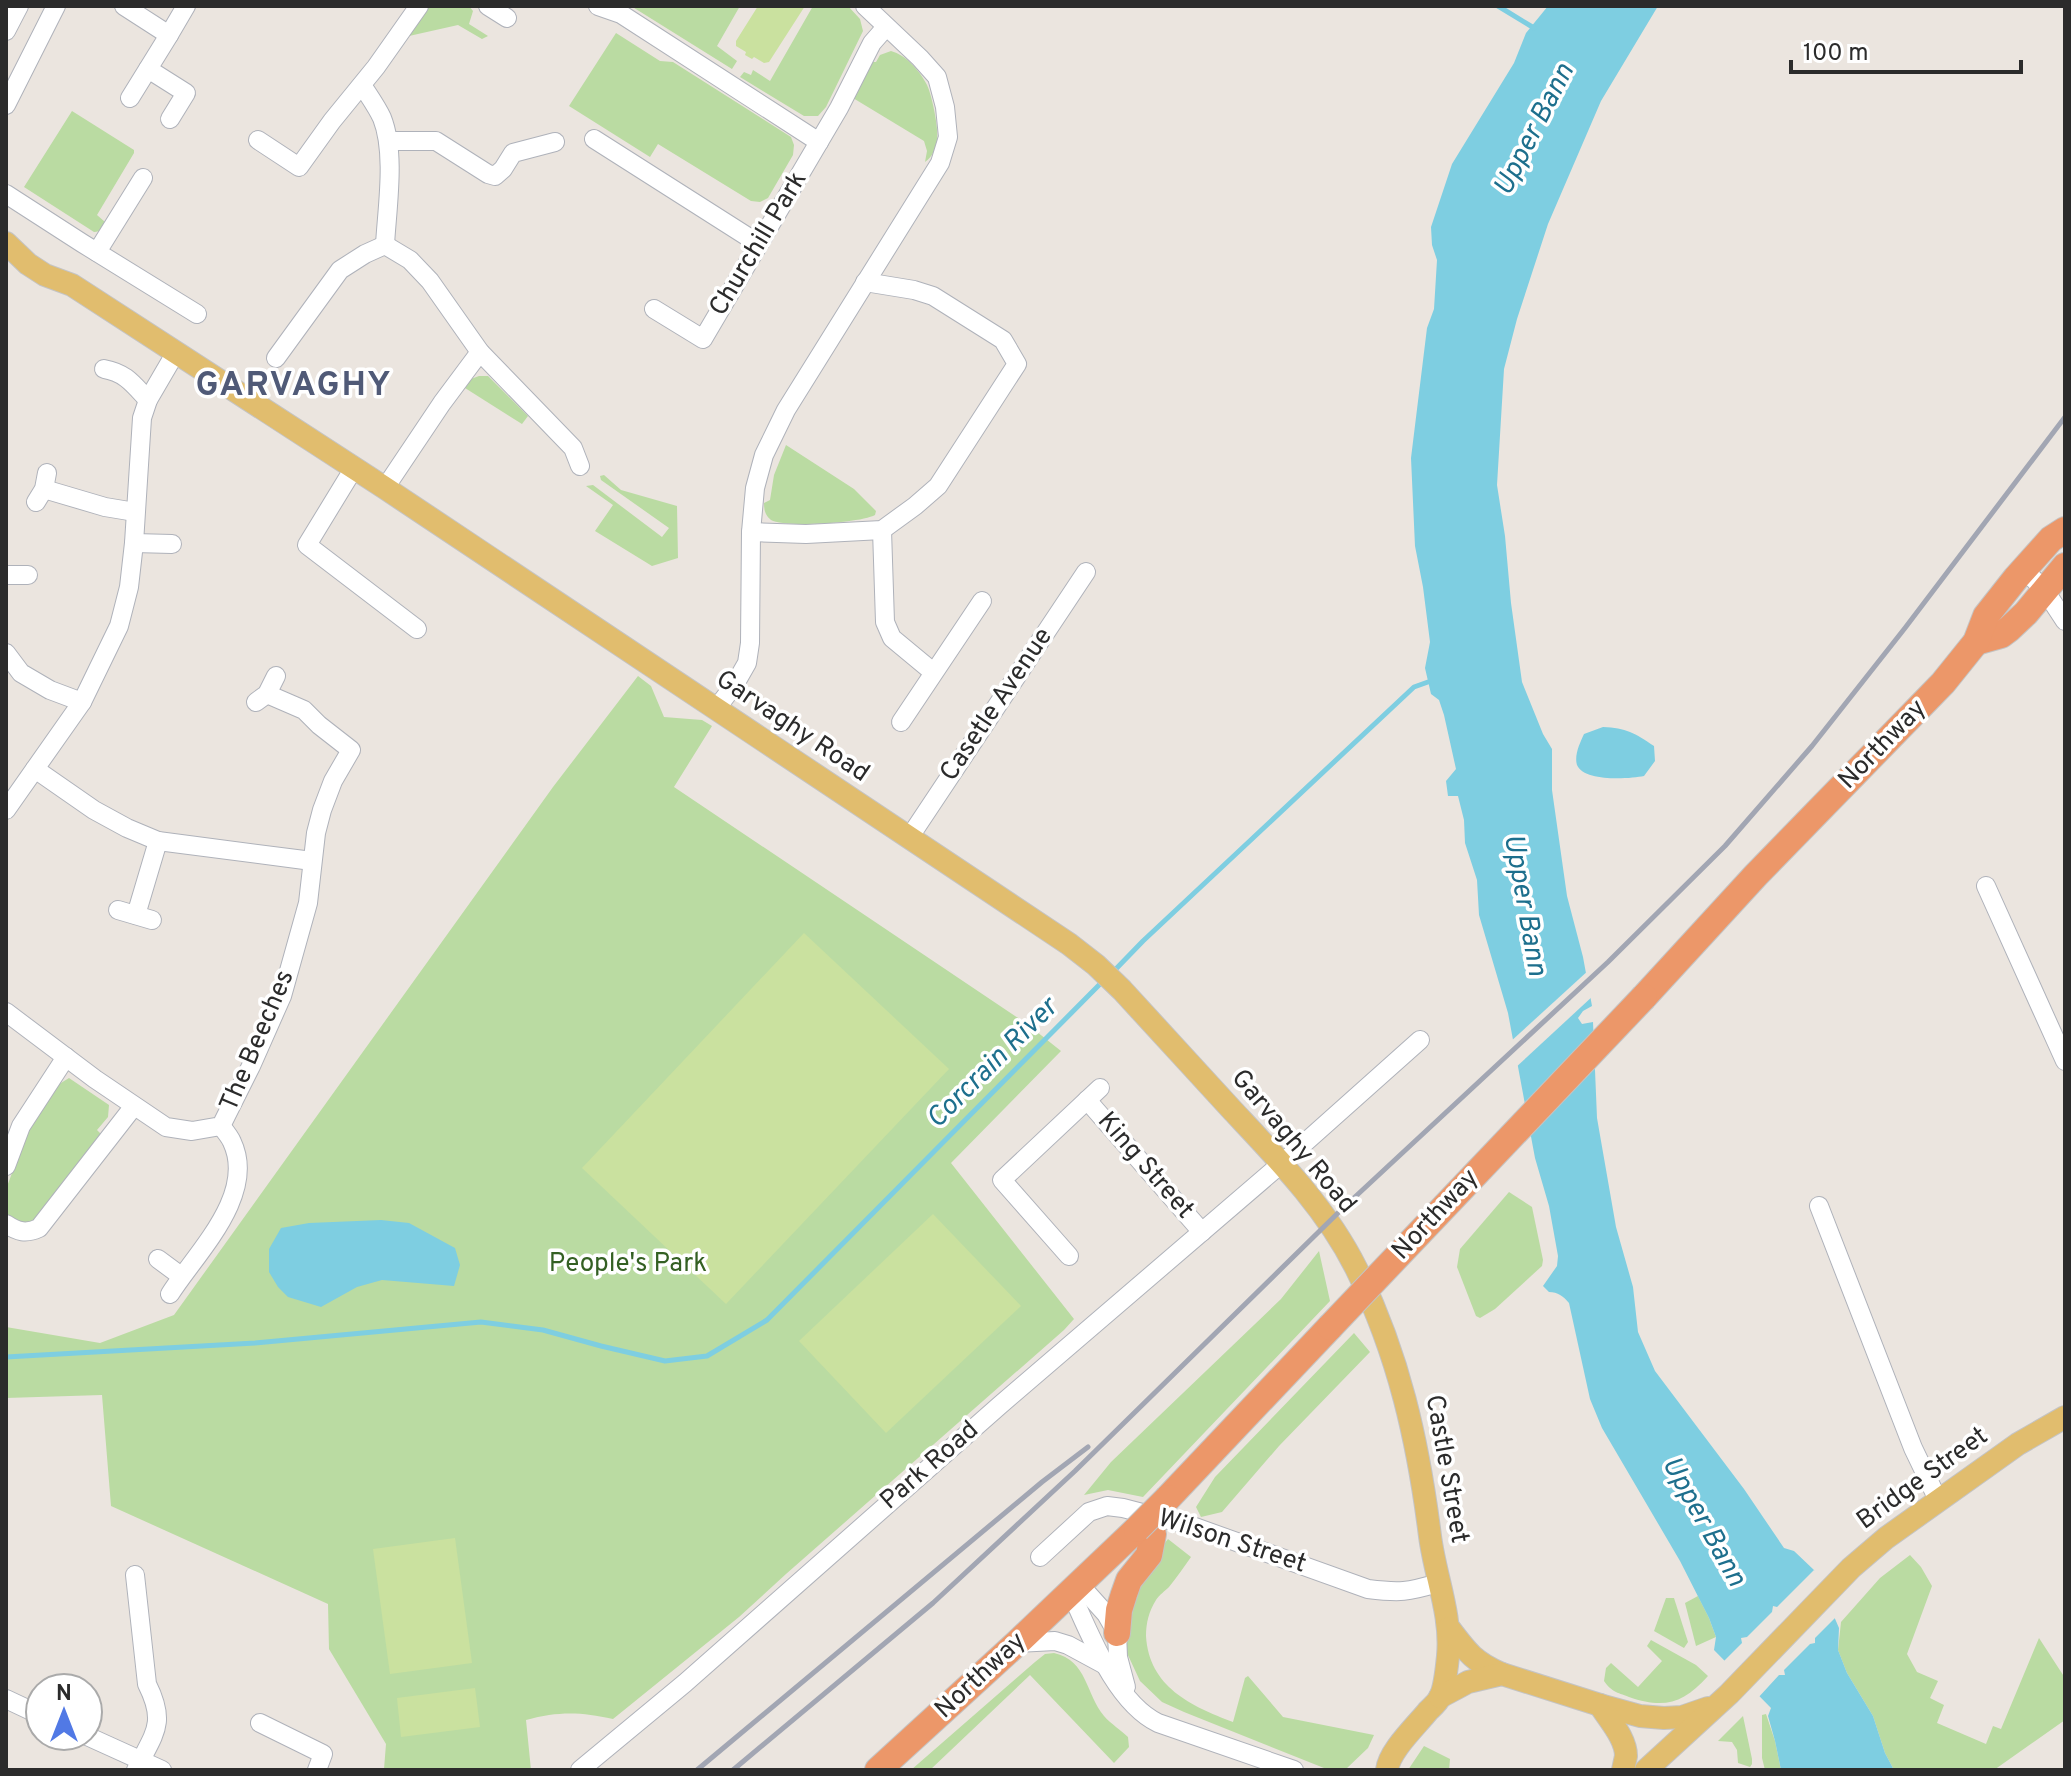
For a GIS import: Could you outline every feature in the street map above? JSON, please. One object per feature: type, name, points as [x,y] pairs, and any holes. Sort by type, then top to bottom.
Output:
[{"type":"highway","name":"Northway","points":[[878,1770],[1075,1588],[1145,1532],[1164,1502],[1737,895],[1943,683],[1976,642],[1986,616],[2051,539],[2065,530]]},
{"type":"highway","name":"Northway","points":[[1976,642],[2001,635],[2026,613],[2065,566]]},
{"type":"highway","points":[[1117,1633],[1119,1610],[1129,1580],[1149,1555],[1145,1532]]},
{"type":"main road","name":"Garvaghy Road","points":[[8,244],[36,252],[54,263],[72,285],[385,488],[523,571],[716,709],[1096,965],[1315,1203],[1355,1267],[1380,1322]]},
{"type":"main road","name":"Castle Street","points":[[1380,1322],[1404,1392],[1417,1446],[1438,1583],[1449,1628],[1448,1657],[1440,1697],[1381,1768]]},
{"type":"main road","name":"Bridge Street","points":[[1728,1694],[1886,1538],[2018,1444],[2065,1417]]},
{"type":"main road","name":"Castle Street","points":[[1449,1628],[1472,1658],[1484,1667],[1640,1716],[1682,1717],[1728,1694]]},
{"type":"main road","points":[[1440,1697],[1468,1682],[1502,1674]]},
{"type":"main road","points":[[1646,1770],[1728,1694]]},
{"type":"main road","points":[[1600,1705],[1623,1743],[1626,1754],[1623,1770]]},
{"type":"street","points":[[6,31],[19,6]]},
{"type":"street","points":[[6,105],[56,6]]},
{"type":"street","points":[[124,6],[169,35]]},
{"type":"street","points":[[130,98],[186,6]]},
{"type":"street","points":[[258,140],[299,167],[419,6]]},
{"type":"street","points":[[488,6],[507,18]]},
{"type":"street","name":"Churchill Park","points":[[598,6],[621,14],[819,142]]},
{"type":"street","points":[[716,709],[747,663],[755,488],[768,445],[786,410],[940,163],[948,137],[945,107],[937,77],[865,6]]},
{"type":"street","name":"Churchill Park","points":[[654,309],[703,339],[819,142],[872,43],[886,27]]},
{"type":"street","points":[[148,69],[186,93],[170,119]]},
{"type":"street","points":[[362,85],[381,116],[388,141],[385,245]]},
{"type":"street","points":[[594,139],[759,244]]},
{"type":"street","points":[[388,141],[436,141],[495,176],[513,153],[555,142]]},
{"type":"street","points":[[97,252],[143,178]]},
{"type":"street","points":[[6,194],[197,314]]},
{"type":"street","points":[[385,245],[410,260],[430,281],[480,352],[573,448],[580,466]]},
{"type":"street","points":[[276,358],[340,270],[385,245]]},
{"type":"street","points":[[751,532],[806,534],[882,530],[938,486],[1017,364],[1003,340],[933,296],[865,282]]},
{"type":"street","points":[[6,810],[82,702],[119,626],[129,587],[134,543],[142,418],[148,400],[176,352]]},
{"type":"street","points":[[385,488],[480,352]]},
{"type":"street","points":[[115,366],[148,400]]},
{"type":"street","points":[[354,468],[307,545],[417,629]]},
{"type":"street","points":[[42,488],[105,507],[135,512]]},
{"type":"street","points":[[882,530],[885,622],[892,638],[933,672]]},
{"type":"street","points":[[134,543],[172,544]]},
{"type":"street","points":[[2024,570],[2044,589],[2065,621]]},
{"type":"street","name":"Casetle Avenue","points":[[909,838],[1086,572]]},
{"type":"street","points":[[6,586],[6,575],[28,575]]},
{"type":"street","points":[[901,722],[982,601]]},
{"type":"street","points":[[6,653],[21,673],[50,690],[82,702]]},
{"type":"street","name":"The Beeches","points":[[221,1126],[282,996],[308,903],[322,810],[333,781],[351,750],[304,710],[261,698],[276,676]]},
{"type":"street","points":[[35,769],[94,810],[158,841],[312,861]]},
{"type":"street","points":[[135,915],[158,841]]},
{"type":"street","points":[[1986,886],[2065,1061]]},
{"type":"street","name":"The Beeches","points":[[6,1012],[166,1127],[192,1131],[221,1126]]},
{"type":"street","name":"Park Road","points":[[580,1770],[685,1683],[1420,1040]]},
{"type":"street","points":[[6,1166],[21,1126],[66,1057]]},
{"type":"street","name":"King Street","points":[[1069,1256],[1002,1180],[1094,1094],[1202,1232]]},
{"type":"street","points":[[6,1224],[16,1231],[29,1233],[39,1228],[134,1106]]},
{"type":"street","name":"The Beeches","points":[[170,1294],[222,1219],[235,1189],[238,1169],[233,1142],[221,1126]]},
{"type":"street","points":[[1819,1206],[1908,1434],[1938,1500]]},
{"type":"street","points":[[158,1259],[181,1276]]},
{"type":"street","name":"Wilson Street","points":[[1040,1557],[1089,1512],[1107,1506],[1192,1526],[1368,1589],[1395,1593],[1438,1583]]},
{"type":"street","points":[[135,1575],[147,1684],[159,1717],[138,1765]]},
{"type":"street","points":[[1075,1588],[1106,1614],[1117,1633],[1121,1671],[1130,1699]]},
{"type":"street","points":[[1075,1588],[1105,1665],[1142,1714],[1158,1723],[1294,1770]]},
{"type":"street","points":[[1017,1643],[1055,1641],[1105,1665]]},
{"type":"street","points":[[260,1723],[323,1754],[317,1770]]},
{"type":"street","points":[[104,1746],[138,1765],[162,1770]]},
{"type":"green space","points":[[427,6],[469,6],[473,11],[469,24],[488,36],[482,39],[458,25],[409,36]]},
{"type":"green space","points":[[631,6],[740,6],[717,46],[737,61],[732,69]]},
{"type":"green space","points":[[758,6],[805,6],[769,62],[764,63],[745,55],[746,52],[736,46],[736,41]]},
{"type":"green space","points":[[813,6],[848,6],[860,19],[863,31],[826,107],[818,116],[804,116],[740,77],[744,72],[751,75],[753,70],[770,81]]},
{"type":"green space","points":[[616,33],[660,61],[673,62],[791,137],[793,155],[768,198],[760,202],[751,201],[658,144],[650,157],[569,106]]},
{"type":"green space","points":[[891,51],[912,64],[929,90],[937,135],[935,150],[925,162],[927,151],[924,141],[853,98],[872,62]]},
{"type":"green space","points":[[72,111],[134,150],[97,215],[105,222],[96,232],[24,187]]},
{"type":"green space","points":[[488,376],[528,416],[522,424],[465,388],[471,379]]},
{"type":"green space","points":[[786,445],[854,489],[876,511],[875,515],[823,524],[791,524],[771,520],[765,512],[764,503],[770,500],[774,475]]},
{"type":"green space","points":[[604,475],[621,490],[677,506],[678,558],[652,566],[595,531],[613,505],[586,486],[593,485],[662,537],[669,528],[601,480],[600,476]]},
{"type":"green space","name":"People's Park","points":[[638,676],[651,686],[664,717],[702,720],[712,726],[674,787],[1027,1024],[1061,1051],[951,1163],[1074,1319],[739,1617],[613,1719],[570,1714],[526,1720],[531,1770],[387,1770],[384,1769],[386,1744],[329,1649],[328,1604],[111,1506],[102,1395],[6,1398],[6,1327],[100,1343],[174,1315],[553,787]]},
{"type":"green space","points":[[804,933],[949,1069],[726,1304],[582,1168]]},
{"type":"green space","points":[[69,1078],[109,1105],[108,1117],[97,1130],[102,1135],[32,1224],[18,1226],[6,1212],[6,1189],[31,1123],[56,1086]]},
{"type":"green space","points":[[1509,1192],[1532,1207],[1542,1266],[1495,1309],[1480,1318],[1476,1316],[1457,1267],[1460,1249]]},
{"type":"green space","points":[[933,1214],[1021,1306],[886,1433],[799,1341]]},
{"type":"green space","points":[[1319,1251],[1330,1301],[1143,1497],[1108,1490],[1084,1495],[1111,1462],[1281,1299]]},
{"type":"green space","points":[[1354,1333],[1370,1352],[1279,1446],[1222,1512],[1201,1517],[1196,1507],[1215,1477]]},
{"type":"green space","points":[[455,1538],[472,1663],[390,1674],[373,1549]]},
{"type":"green space","points":[[1168,1539],[1191,1557],[1156,1600],[1147,1622],[1149,1654],[1164,1681],[1188,1701],[1233,1722],[1248,1676],[1283,1717],[1374,1735],[1368,1748],[1346,1769],[1324,1768],[1184,1712],[1162,1702],[1140,1681],[1127,1653],[1122,1631],[1136,1579]]},
{"type":"green space","points":[[1910,1555],[1932,1586],[1907,1654],[1917,1672],[1938,1681],[1930,1698],[1944,1705],[1937,1723],[1986,1744],[1993,1726],[2001,1729],[2039,1638],[2065,1678],[2065,1720],[1994,1770],[1894,1770],[1873,1716],[1847,1673],[1838,1650],[1841,1622],[1880,1578]]},
{"type":"green space","points":[[1698,1596],[1716,1637],[1696,1646],[1685,1603]]},
{"type":"green space","points":[[1666,1598],[1674,1598],[1688,1642],[1684,1648],[1654,1631]]},
{"type":"green space","points":[[1651,1640],[1696,1665],[1708,1676],[1690,1693],[1672,1702],[1641,1701],[1612,1690],[1604,1681],[1606,1668],[1611,1663],[1638,1687],[1662,1661],[1647,1646]]},
{"type":"green space","points":[[1045,1654],[1065,1657],[1080,1670],[1104,1716],[1128,1737],[1129,1747],[1114,1763],[1030,1675],[930,1770],[911,1770],[1035,1662]]},
{"type":"green space","points":[[475,1688],[480,1727],[401,1737],[397,1698]]},
{"type":"green space","points":[[1766,1714],[1781,1770],[1765,1770],[1762,1715]]},
{"type":"green space","points":[[1743,1716],[1752,1759],[1750,1767],[1738,1763],[1737,1750],[1732,1742],[1718,1741]]},
{"type":"green space","points":[[1424,1746],[1450,1759],[1449,1770],[1408,1770]]},
{"type":"water","name":"Upper Bann","points":[[1548,6],[1658,6],[1601,101],[1548,224],[1504,369],[1497,485],[1522,682],[1552,749],[1552,790],[1567,896],[1592,1006],[1578,1018],[1582,1024],[1593,1022],[1597,1118],[1616,1227],[1633,1287],[1638,1332],[1655,1371],[1744,1489],[1784,1548],[1794,1551],[1814,1570],[1839,1628],[1838,1650],[1847,1673],[1873,1716],[1894,1770],[1781,1770],[1768,1716],[1771,1708],[1714,1650],[1716,1637],[1709,1618],[1680,1561],[1602,1428],[1590,1399],[1569,1303],[1543,1286],[1557,1266],[1558,1256],[1549,1206],[1535,1158],[1508,1013],[1479,915],[1477,880],[1465,843],[1464,820],[1458,796],[1448,796],[1446,781],[1456,769],[1444,715],[1439,700],[1431,694],[1425,668],[1430,642],[1415,546],[1411,458],[1427,328],[1434,309],[1437,260],[1431,227],[1452,164],[1514,63],[1526,33]]},
{"type":"water","points":[[1603,727],[1630,732],[1654,746],[1655,761],[1644,776],[1597,777],[1581,770],[1576,757],[1584,734]]},
{"type":"water","points":[[381,1220],[409,1223],[455,1248],[460,1265],[454,1286],[382,1280],[357,1287],[321,1307],[288,1297],[269,1272],[269,1249],[281,1228],[309,1223]]},
{"type":"pier","points":[[1590,969],[1594,995],[1514,1069],[1509,1043]]},
{"type":"pier","points":[[1814,1570],[1820,1575],[1838,1615],[1815,1638],[1815,1643],[1810,1644],[1784,1670],[1785,1675],[1779,1675],[1757,1699],[1722,1663],[1742,1643],[1741,1638],[1747,1637],[1772,1612],[1773,1606],[1777,1607]]},
{"type":"waterway","points":[[1498,6],[1534,28]]},
{"type":"waterway","name":"Corcrain River","points":[[1112,973],[1414,687],[1428,682]]},
{"type":"waterway","name":"Corcrain River","points":[[6,1357],[255,1343],[481,1322],[543,1330],[665,1361],[707,1356],[767,1320],[1104,980]]},
{"type":"railway","points":[[733,1770],[933,1603],[1075,1471],[1342,1209],[1608,962],[1725,846],[1812,746],[2065,417]]},
{"type":"railway","points":[[697,1770],[1088,1447]]},
{"type":"district","name":"GARVAGHY","points":[[294,386]]}]
